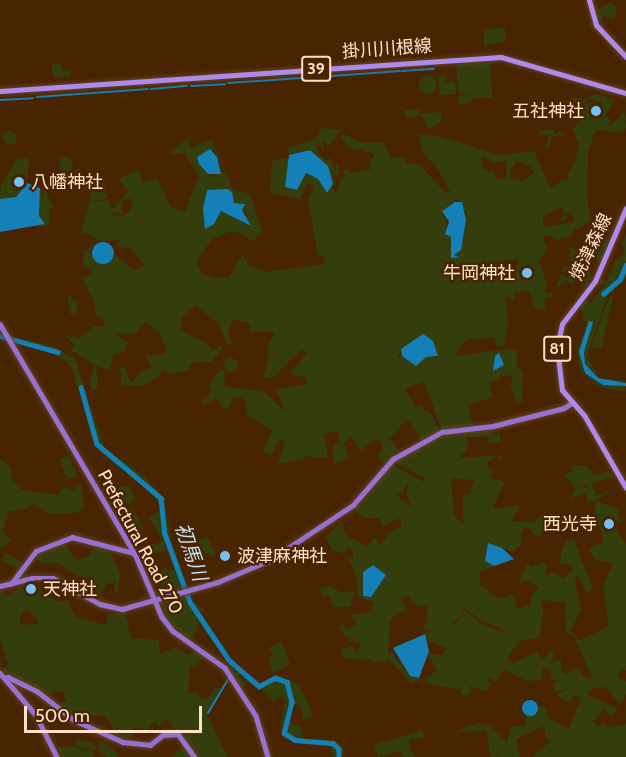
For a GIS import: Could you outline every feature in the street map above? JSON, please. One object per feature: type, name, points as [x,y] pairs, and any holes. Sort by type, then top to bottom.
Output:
[{"type":"main road","points":[[589,3],[596,25],[626,57]]},
{"type":"main road","name":"掛川川根線","points":[[0,91],[501,57],[626,93]]},
{"type":"main road","name":"焼津森線","points":[[626,208],[595,281],[559,331],[560,384],[584,416],[626,488]]},
{"type":"street","name":"Prefectural Road 270","points":[[0,324],[134,553],[168,626],[219,663],[231,676],[256,716],[268,757]]},
{"type":"street","points":[[0,586],[32,578],[53,579],[100,604],[118,608],[218,582],[270,560],[359,501],[393,459],[442,432],[487,427],[564,408],[572,403]]},
{"type":"street","points":[[11,584],[36,550],[72,537],[134,553]]},
{"type":"street","points":[[0,673],[36,714],[57,757]]},
{"type":"street","points":[[4,678],[8,676],[38,691],[74,720],[123,742],[150,745],[162,735],[178,734],[195,757]]},
{"type":"green space","points":[[611,2],[617,7],[614,19],[604,16],[599,22],[597,10]]},
{"type":"green space","points":[[505,28],[506,41],[484,46],[484,29]]},
{"type":"green space","points":[[490,60],[492,98],[473,98],[470,103],[459,104],[458,96],[472,94],[459,94],[456,62]]},
{"type":"green space","points":[[52,64],[61,64],[62,71],[70,70],[70,77],[53,78]]},
{"type":"green space","points":[[428,76],[434,79],[437,85],[434,91],[428,94],[422,91],[419,85],[422,79]]},
{"type":"green space","points":[[438,76],[445,76],[446,82],[455,82],[456,94],[440,95]]},
{"type":"green space","points":[[596,94],[615,100],[605,116],[612,120],[605,131],[596,130],[588,150],[587,197],[591,221],[577,229],[572,226],[575,230],[570,237],[557,240],[548,235],[543,237],[547,250],[539,262],[548,286],[544,292],[552,293],[552,297],[545,298],[546,310],[534,309],[530,291],[515,292],[514,299],[506,298],[508,322],[504,346],[496,345],[494,337],[467,340],[454,356],[502,350],[504,354],[504,348],[517,351],[517,367],[523,372],[522,402],[518,403],[510,386],[513,375],[502,376],[503,368],[500,380],[489,383],[493,397],[468,405],[473,426],[442,431],[424,381],[405,389],[416,407],[422,405],[424,411],[429,411],[441,432],[423,442],[407,419],[386,442],[392,439],[399,451],[385,464],[378,457],[383,445],[379,441],[374,439],[361,451],[351,437],[344,443],[349,458],[333,464],[333,445],[340,443],[338,431],[324,434],[328,458],[305,456],[303,460],[278,464],[285,442],[279,439],[271,456],[263,451],[272,430],[248,415],[244,397],[233,397],[229,408],[223,408],[216,398],[204,405],[201,402],[212,392],[209,386],[219,370],[224,371],[225,386],[265,392],[285,412],[276,389],[307,384],[307,378],[289,374],[308,353],[301,350],[273,377],[263,377],[269,359],[267,349],[275,332],[251,332],[249,323],[233,319],[228,334],[233,343],[226,344],[220,325],[196,305],[182,318],[181,330],[206,343],[212,350],[224,345],[212,362],[197,362],[189,365],[190,370],[170,374],[162,369],[159,377],[144,385],[122,386],[120,368],[125,368],[129,380],[133,381],[142,371],[152,368],[145,355],[163,355],[167,350],[160,333],[145,322],[135,333],[114,333],[128,342],[124,352],[114,354],[109,370],[96,366],[98,384],[96,390],[92,389],[89,383],[95,365],[71,350],[75,345],[64,335],[80,338],[94,326],[103,327],[104,320],[95,314],[94,301],[82,278],[92,274],[93,270],[83,266],[84,252],[73,250],[85,251],[95,242],[89,254],[106,264],[116,255],[135,271],[144,264],[130,248],[117,247],[120,240],[99,241],[88,233],[81,235],[92,191],[106,193],[108,199],[91,201],[109,201],[112,210],[128,192],[119,179],[139,170],[142,183],[157,178],[170,207],[185,212],[199,176],[184,153],[170,154],[188,137],[190,148],[212,140],[233,190],[250,194],[262,232],[252,242],[242,233],[229,232],[211,240],[197,261],[201,273],[215,278],[229,277],[243,255],[249,266],[267,272],[324,264],[325,257],[318,255],[308,201],[314,186],[307,183],[300,199],[270,193],[272,161],[291,158],[297,187],[305,173],[318,179],[327,193],[332,187],[336,193],[341,178],[347,176],[342,172],[346,168],[352,173],[371,169],[369,159],[374,157],[374,153],[349,148],[341,136],[344,134],[361,143],[384,143],[391,158],[405,157],[406,163],[419,164],[445,192],[450,192],[437,167],[423,153],[419,136],[413,134],[437,136],[499,155],[534,151],[551,189],[563,179],[569,180],[568,174],[576,159],[579,144],[573,129],[581,121],[583,110],[582,106],[576,125],[573,98],[581,98],[582,103],[585,97],[587,103],[594,103],[593,114],[599,114],[602,102],[586,98]],"holes":[[[214,150],[224,172],[211,176],[197,156]],[[485,157],[494,163],[507,160],[506,179],[496,179],[494,172],[484,170],[481,159]],[[517,161],[531,166],[534,173],[522,181],[511,178],[510,171]],[[207,190],[231,190],[234,203],[243,203],[250,227],[222,209],[214,216],[205,211]],[[131,198],[133,206],[125,215],[113,216],[112,212],[123,214],[121,202]],[[459,198],[466,213],[463,236],[455,246],[442,211]],[[562,206],[564,217],[557,223],[567,219],[566,213],[572,212],[574,222],[543,227],[543,216]],[[519,259],[514,278],[471,277],[476,267],[495,271],[496,262]],[[435,349],[438,358],[403,355],[399,356],[402,362],[397,357],[401,351]]]},
{"type":"green space","points":[[420,109],[420,114],[441,112],[441,122],[430,129],[421,116],[405,118],[405,110]]},
{"type":"green space","points":[[625,110],[626,128],[621,133],[606,131]]},
{"type":"green space","points":[[322,128],[342,130],[327,147],[327,142],[322,142],[325,152],[315,142],[319,154],[327,161],[330,157],[335,172],[337,162],[340,174],[332,176],[336,185],[333,186],[315,152],[309,149],[289,155],[288,148],[316,139]]},
{"type":"green space","points":[[555,129],[553,134],[563,131],[563,135],[552,137],[549,148],[544,149],[550,134],[539,136],[538,131]]},
{"type":"green space","points":[[10,131],[15,133],[17,138],[15,143],[10,145],[5,143],[3,138],[5,133]]},
{"type":"green space","points":[[63,157],[69,157],[73,164],[69,171],[63,171],[59,167],[59,161]]},
{"type":"green space","points":[[18,158],[29,159],[27,183],[16,197],[0,199],[1,184]]},
{"type":"green space","points":[[79,168],[92,186],[105,183],[107,191],[82,189],[73,172]]},
{"type":"green space","points":[[42,188],[42,196],[45,189],[53,207],[49,210],[49,224],[44,227],[37,226],[38,192]]},
{"type":"green space","points":[[626,235],[626,278],[607,297],[587,356],[599,378],[626,381],[625,392],[600,387],[580,371],[577,352],[587,322],[583,321],[582,308],[577,309],[585,299],[591,303],[605,284],[599,286],[600,275],[601,280],[607,281],[615,261],[624,254],[625,248],[621,246]]},
{"type":"green space","points":[[602,239],[602,248],[603,240],[610,240],[603,260],[593,259],[592,240]]},
{"type":"green space","points":[[569,247],[580,250],[579,259],[590,255],[591,278],[587,286],[581,287],[579,277],[572,284],[566,280],[556,288],[560,275],[566,274],[566,279],[573,276],[571,268],[562,273],[563,267],[570,266]]},
{"type":"green space","points":[[614,293],[601,349],[591,348],[607,302]]},
{"type":"green space","points":[[68,295],[78,303],[75,315],[70,314]]},
{"type":"green space","points":[[0,333],[52,346],[75,359],[105,449],[143,475],[164,498],[172,543],[192,599],[204,610],[201,613],[239,668],[259,681],[253,686],[236,673],[246,684],[242,689],[227,667],[230,665],[198,621],[199,629],[190,640],[169,624],[160,600],[183,592],[182,589],[158,595],[154,591],[161,588],[158,577],[149,580],[147,574],[166,568],[168,571],[175,570],[167,550],[156,553],[149,546],[163,541],[149,518],[162,510],[149,488],[107,459],[94,445],[72,368],[65,360],[38,348],[0,339]]},
{"type":"green space","points":[[231,358],[236,360],[238,365],[236,370],[231,372],[226,370],[224,365],[226,360]]},
{"type":"green space","points":[[495,428],[492,436],[500,433],[501,441],[488,443],[487,436],[467,438],[468,447],[460,458],[497,455],[486,464],[493,472],[490,478],[505,482],[492,509],[520,505],[511,522],[534,522],[550,507],[543,516],[552,526],[537,537],[527,526],[521,533],[521,544],[513,552],[488,543],[485,561],[494,566],[480,572],[480,584],[498,599],[513,594],[517,609],[531,604],[531,596],[539,586],[525,581],[518,584],[527,564],[532,567],[543,562],[547,566],[546,576],[554,572],[563,579],[574,569],[568,564],[560,565],[562,551],[566,541],[574,540],[593,589],[587,593],[578,576],[574,578],[581,610],[571,630],[579,641],[609,626],[603,585],[614,563],[594,559],[589,548],[604,542],[599,525],[594,521],[596,501],[618,509],[618,517],[624,522],[618,522],[617,531],[626,544],[626,670],[620,671],[618,677],[626,681],[626,694],[620,705],[606,687],[599,681],[605,687],[593,688],[586,694],[619,709],[610,716],[605,708],[593,721],[598,727],[603,723],[609,728],[626,724],[626,757],[533,757],[551,740],[546,739],[544,726],[516,739],[520,757],[499,757],[496,751],[497,757],[491,757],[486,730],[450,733],[478,723],[490,726],[507,743],[511,728],[526,725],[526,715],[534,714],[540,706],[544,706],[549,718],[569,730],[581,698],[573,695],[572,702],[561,699],[557,694],[570,688],[556,692],[554,682],[559,681],[551,678],[551,672],[543,666],[541,680],[526,681],[504,669],[496,682],[490,677],[487,681],[491,685],[487,691],[470,686],[471,694],[462,697],[460,690],[427,683],[426,679],[437,670],[428,654],[442,655],[446,648],[429,642],[423,634],[431,630],[424,631],[428,607],[416,605],[407,595],[401,598],[407,610],[390,619],[388,656],[392,653],[410,676],[422,680],[411,683],[389,660],[374,663],[371,660],[343,658],[341,649],[353,646],[356,651],[366,656],[358,651],[361,642],[355,643],[352,637],[350,645],[349,639],[338,628],[341,624],[347,629],[358,624],[350,615],[371,612],[374,602],[358,597],[356,574],[347,556],[353,559],[353,550],[347,547],[345,554],[332,550],[326,537],[341,521],[346,535],[367,547],[375,537],[378,544],[383,543],[388,533],[402,527],[400,518],[383,526],[379,518],[364,518],[352,508],[364,500],[368,504],[364,499],[390,464],[424,482],[425,478],[393,462],[399,457],[434,468],[402,457],[447,432]],"holes":[[[451,478],[474,480],[470,493],[463,496],[463,525],[454,515]],[[409,479],[407,494],[411,507],[396,495],[402,494]],[[541,600],[565,602],[566,632],[574,636],[592,678],[597,681],[582,676],[578,667],[566,675],[561,670],[561,660],[551,663],[554,652],[551,650],[543,660],[537,652],[512,664],[507,657],[521,640],[539,638],[543,614]],[[463,607],[483,622],[505,629],[499,629],[509,635],[482,624],[464,610],[462,616],[457,622],[448,627],[461,616]]]},
{"type":"green space","points":[[68,455],[78,476],[67,480],[60,459]]},
{"type":"green space","points":[[0,458],[10,467],[12,480],[22,490],[59,495],[63,486],[72,491],[81,483],[84,507],[76,513],[47,513],[32,503],[27,509],[8,511],[3,531],[11,541],[0,548]]},
{"type":"green space","points":[[571,465],[587,466],[594,475],[609,471],[612,478],[591,483],[597,495],[611,492],[588,504],[586,492],[570,499],[575,489],[585,486],[588,490],[587,484],[575,488],[564,474],[572,472]]},
{"type":"green space","points":[[130,486],[135,499],[127,505],[120,491],[113,488]]},
{"type":"green space","points":[[132,508],[143,528],[128,536],[117,516]]},
{"type":"green space","points":[[207,536],[215,553],[213,557],[193,544]]},
{"type":"green space","points":[[63,543],[78,561],[90,555],[95,545],[109,550],[120,573],[118,592],[114,593],[115,582],[106,584],[99,600],[93,579],[74,574],[57,563],[40,563],[35,555]]},
{"type":"green space","points":[[4,552],[22,562],[17,575],[17,568],[2,560]]},
{"type":"green space","points":[[35,580],[44,595],[58,602],[68,600],[75,617],[107,625],[108,614],[125,613],[131,638],[158,640],[161,654],[174,647],[187,654],[198,652],[204,656],[193,668],[190,665],[188,694],[197,692],[198,697],[207,700],[214,689],[222,687],[207,714],[228,757],[171,757],[187,743],[166,719],[158,727],[156,722],[151,724],[147,730],[133,727],[133,737],[120,739],[114,736],[115,731],[105,715],[101,717],[82,713],[75,719],[59,702],[66,702],[64,692],[53,691],[50,695],[2,670],[9,666],[0,639],[0,590],[5,596]],"holes":[[[27,609],[39,621],[37,624],[21,625],[20,617]]]},
{"type":"green space","points":[[330,586],[340,592],[355,592],[350,607],[333,607],[330,596],[322,597],[320,588]]},
{"type":"green space","points":[[282,642],[290,664],[273,673],[268,658],[273,655],[269,647]]},
{"type":"green space","points":[[281,675],[299,686],[311,709],[312,717],[303,720],[302,708],[294,703],[285,725],[290,719],[294,726],[301,725],[303,739],[325,739],[341,744],[345,752],[341,757],[334,757],[329,744],[284,738],[280,726],[285,703],[282,696],[274,702],[261,687]]},
{"type":"green space","points":[[423,730],[424,737],[409,740],[410,751],[416,757],[405,757],[399,751],[378,757],[374,745]]},
{"type":"green space","points":[[76,739],[93,743],[97,748],[94,751],[76,746]]},
{"type":"green space","points":[[99,739],[119,757],[106,757],[99,751]]},
{"type":"green space","points":[[70,746],[93,752],[94,757],[61,757],[57,747]]},
{"type":"water","points":[[210,149],[217,157],[221,174],[208,174],[199,164],[197,157]]},
{"type":"water","points":[[310,150],[328,166],[333,184],[327,193],[318,179],[306,173],[297,190],[285,187],[289,155]]},
{"type":"water","points":[[27,183],[40,188],[39,216],[45,224],[0,232],[0,199],[16,197]]},
{"type":"water","points":[[228,189],[232,192],[234,203],[245,204],[242,210],[251,226],[221,211],[214,224],[205,229],[203,209],[207,190]]},
{"type":"water","points":[[455,202],[462,202],[466,220],[461,250],[454,255],[459,257],[451,258],[451,237],[445,234],[449,222],[442,211]]},
{"type":"water","points":[[103,242],[111,245],[114,253],[111,261],[103,264],[95,261],[92,253],[95,245]]},
{"type":"water","points":[[589,321],[593,322],[584,352],[585,364],[598,378],[626,383],[626,386],[603,385],[585,373],[579,352]]},
{"type":"water","points":[[423,334],[433,341],[438,356],[426,357],[416,366],[402,356],[401,349]]},
{"type":"water","points":[[499,353],[504,365],[493,371],[495,356]]},
{"type":"water","points":[[488,543],[502,548],[514,559],[494,566],[485,561]]},
{"type":"water","points":[[373,565],[386,575],[371,597],[363,596],[363,572]]},
{"type":"water","points":[[425,634],[429,651],[419,678],[410,676],[393,648]]},
{"type":"water","points":[[530,700],[538,708],[530,716],[522,708]]},
{"type":"waterway","points":[[402,71],[434,69]]},
{"type":"waterway","points":[[304,78],[400,71]]},
{"type":"waterway","points":[[228,83],[301,78]]},
{"type":"waterway","points":[[191,86],[225,84]]},
{"type":"waterway","points":[[151,89],[187,86]]},
{"type":"waterway","points":[[37,97],[148,89]]},
{"type":"waterway","points":[[0,100],[33,98]]},
{"type":"waterway","points":[[603,294],[620,279],[626,265]]},
{"type":"waterway","name":"初馬川","points":[[0,336],[58,352]]},
{"type":"waterway","name":"初馬川","points":[[81,387],[97,444],[161,498],[165,534],[190,602],[229,660],[259,686],[275,678],[287,682],[292,702],[284,733],[295,740],[333,743],[339,749],[339,757]]},
{"type":"waterway","points":[[208,713],[229,678]]},
{"type":"place","name":"五社神社","points":[[596,111]]},
{"type":"place","name":"八幡神社","points":[[19,182]]},
{"type":"place","name":"牛岡神社","points":[[527,273]]},
{"type":"place","name":"西光寺","points":[[609,524]]},
{"type":"place","name":"波津麻神社","points":[[225,556]]},
{"type":"place","name":"天神社","points":[[31,589]]}]
